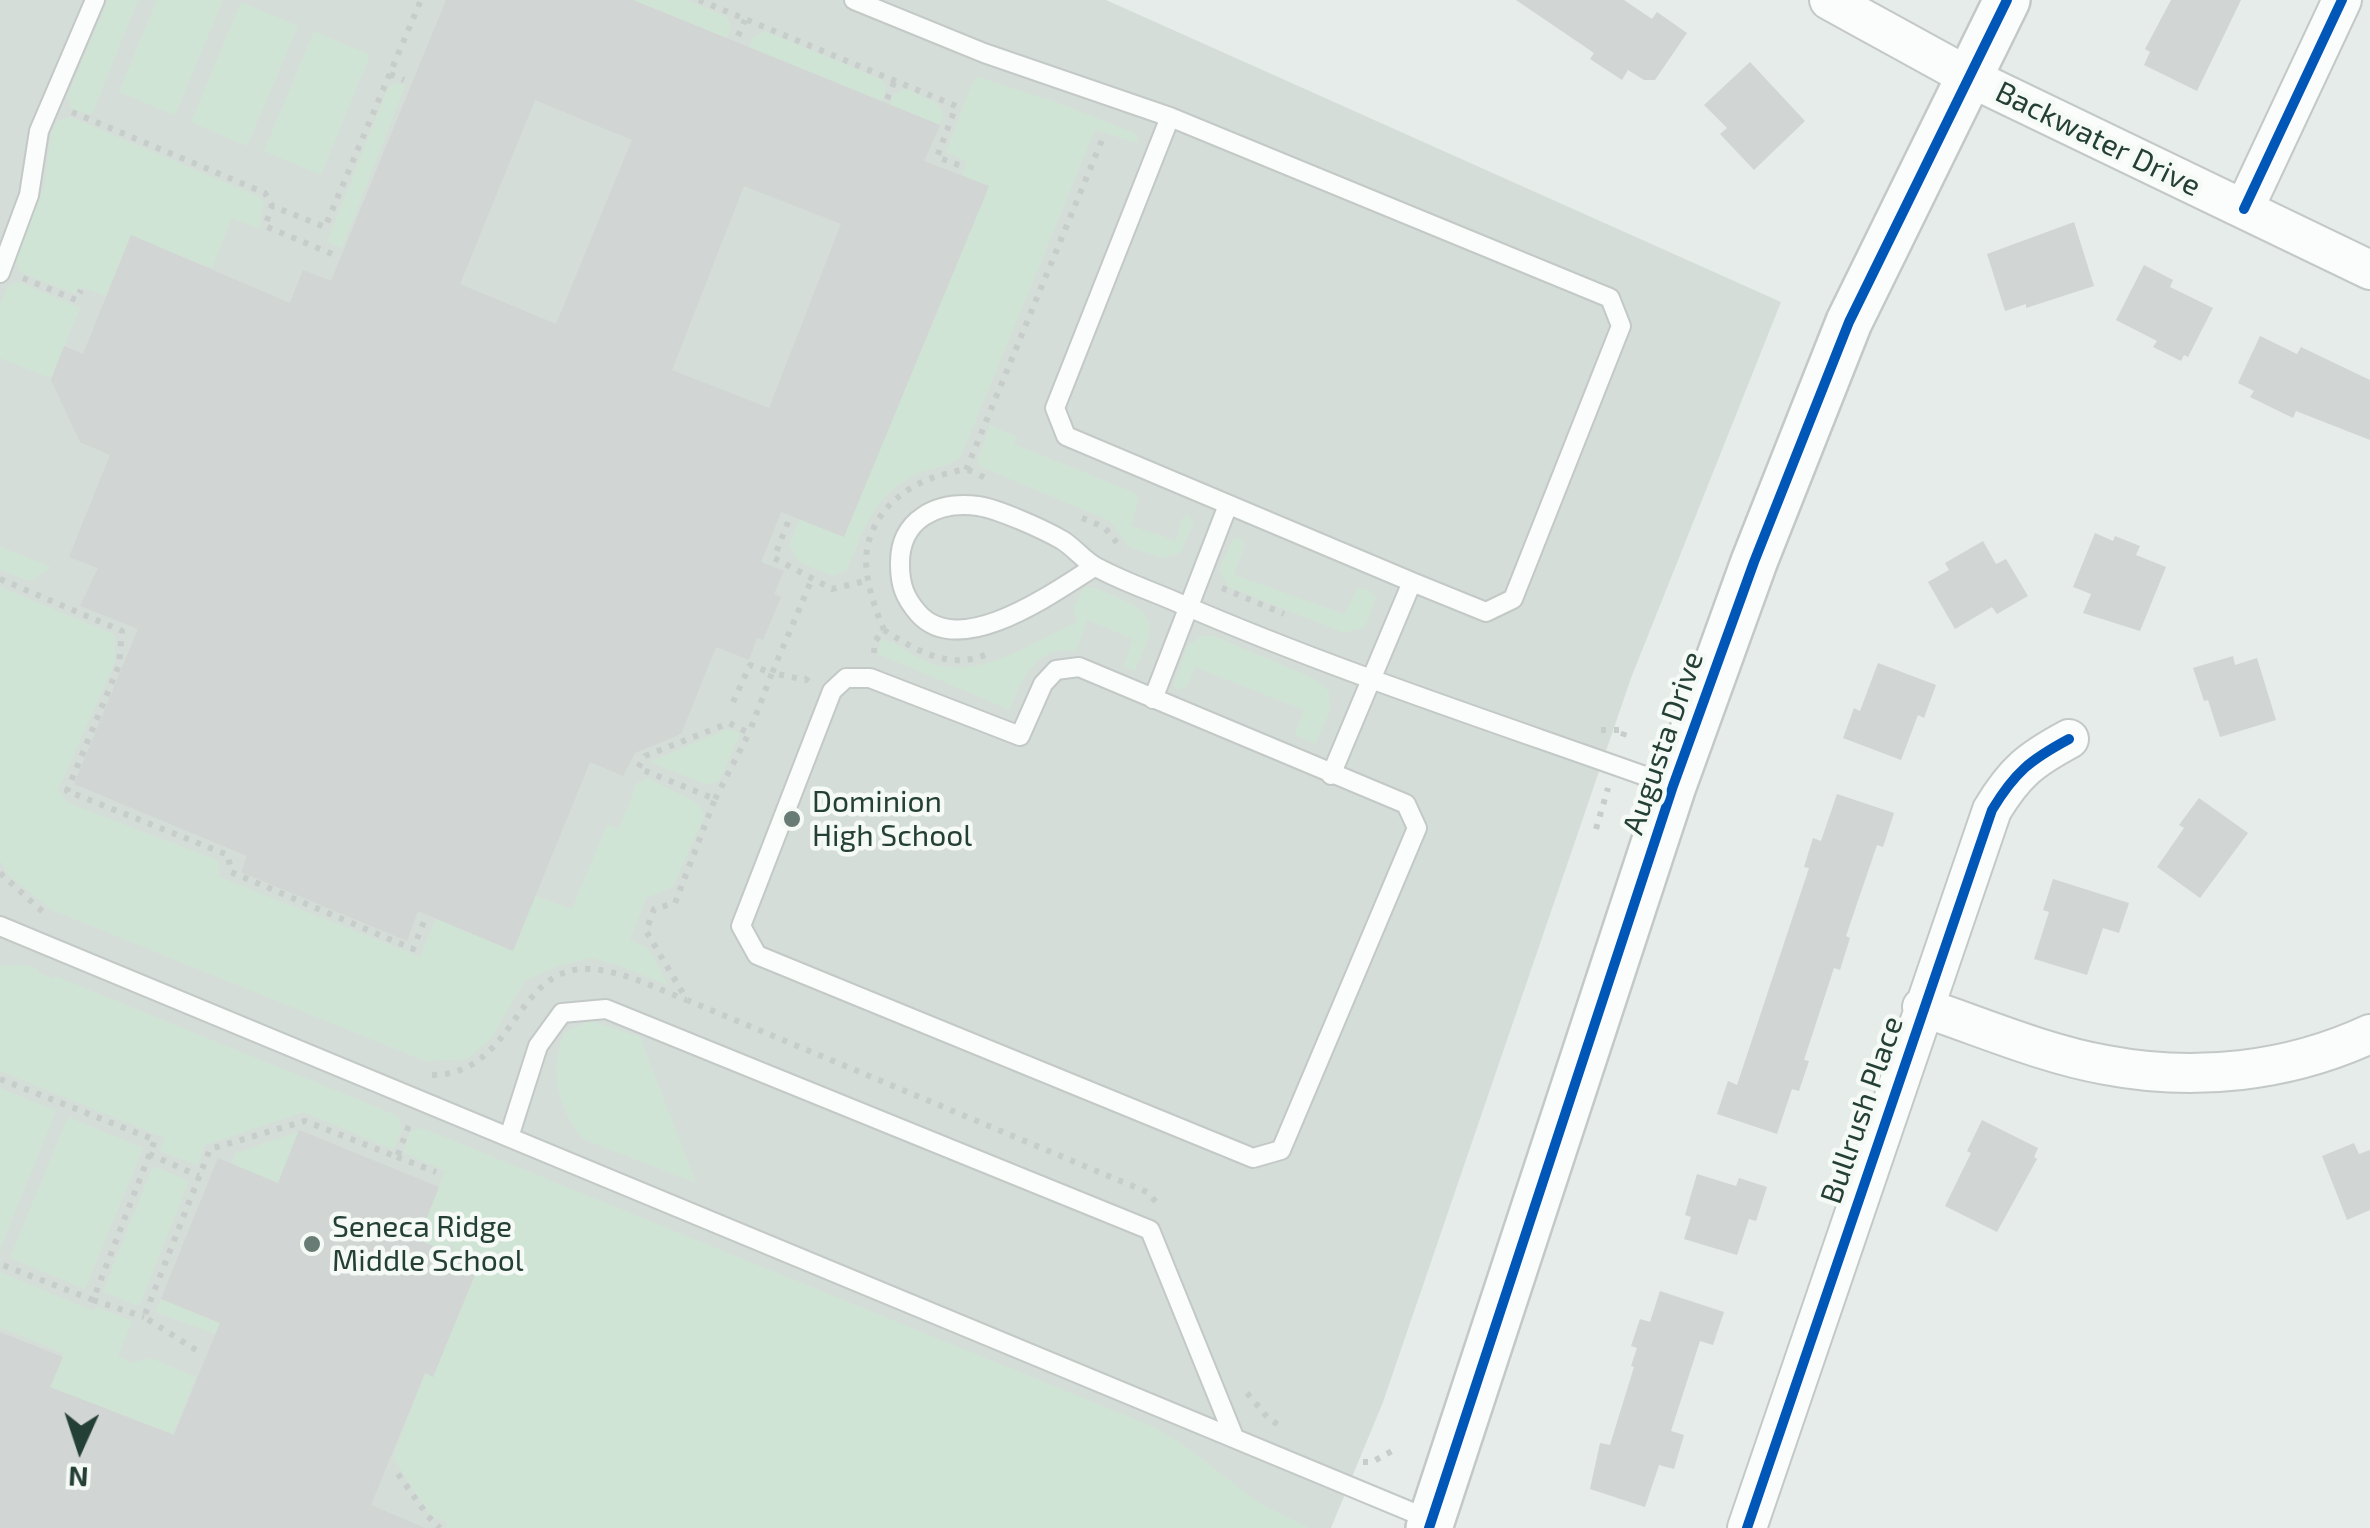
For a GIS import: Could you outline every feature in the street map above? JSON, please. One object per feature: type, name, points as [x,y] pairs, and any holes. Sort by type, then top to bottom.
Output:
[{"type":"street","name":"Backwater Drive","points":[[1830,0],[1969,77],[2370,270]]},
{"type":"street","name":"Augusta Drive","points":[[1439,1525],[1673,786],[1754,562],[1849,322],[2007,0]]},
{"type":"street","points":[[2244,209],[2342,0]]},
{"type":"street","name":"Bullrush Place","points":[[1747,1528],[1992,810],[2012,778],[2030,760],[2069,739]]},
{"type":"street","points":[[1922,1007],[2078,1059],[2166,1073],[2226,1072],[2284,1064],[2342,1047],[2370,1034]]},
{"type":"lane","points":[[1,271],[29,195],[39,131],[94,0]]},
{"type":"lane","points":[[854,0],[984,53],[1170,118],[1610,298],[1621,326],[1513,600],[1486,612],[1066,436],[1055,408],[1170,118]]},
{"type":"lane","points":[[1094,567],[1034,604],[981,626],[953,631],[922,618],[904,596],[899,563],[905,536],[924,515],[947,504],[982,506],[1062,540],[1094,567],[1188,607],[1673,786]]},
{"type":"lane","points":[[1153,699],[1228,505]]},
{"type":"lane","points":[[1331,775],[1412,582]]},
{"type":"lane","points":[[1079,667],[1331,775],[1406,804],[1417,828],[1281,1150],[1253,1158],[758,955],[741,926],[832,691],[846,678],[870,678],[1020,736],[1043,684],[1056,670],[1079,667]]},
{"type":"lane","points":[[0,926],[1439,1525]]},
{"type":"lane","points":[[509,1137],[538,1046],[562,1013],[606,1009],[1150,1230],[1234,1437]]},
{"type":"path","points":[[51,104],[265,193],[272,206],[325,227],[421,0]]},
{"type":"path","points":[[699,0],[956,106],[937,157],[961,166]]},
{"type":"path","points":[[738,36],[745,20]]},
{"type":"path","points":[[390,74],[404,80]]},
{"type":"path","points":[[887,99],[895,80]]},
{"type":"path","points":[[966,470],[1102,140]]},
{"type":"path","points":[[272,206],[265,226],[332,254]]},
{"type":"path","points":[[1,271],[76,300],[81,290]]},
{"type":"path","points":[[788,522],[774,558],[832,590],[869,580]]},
{"type":"path","points":[[0,579],[122,631],[119,665],[66,790],[228,855],[231,872],[413,949],[426,920]]},
{"type":"path","points":[[715,800],[749,733],[812,579]]},
{"type":"path","points":[[733,702],[750,665],[772,673]]},
{"type":"path","points":[[638,768],[646,756],[729,723],[749,733]]},
{"type":"path","points":[[0,873],[46,915]]},
{"type":"path","points":[[428,1075],[449,1075],[477,1064],[501,1042],[532,993],[561,976],[588,969],[625,977],[687,1000]]},
{"type":"path","points":[[0,1080],[155,1140],[92,1300]]},
{"type":"path","points":[[144,1317],[210,1150],[305,1121],[436,1172]]},
{"type":"path","points":[[397,1157],[410,1125]]},
{"type":"path","points":[[149,1154],[199,1176]]},
{"type":"path","points":[[0,1264],[144,1317],[196,1350]]},
{"type":"path","points":[[398,1474],[440,1528]]},
{"type":"shaded area","name":"Dominion High School","points":[[0,0],[1106,0],[1781,302],[1631,678],[1383,1402],[1331,1528],[0,1528]]},
{"type":"green space","points":[[108,0],[138,0],[92,114],[72,110],[67,97]]},
{"type":"green space","points":[[157,0],[223,0],[175,115],[119,92]]},
{"type":"green space","points":[[633,0],[686,0],[727,17],[731,27],[727,38]]},
{"type":"green space","points":[[241,2],[298,26],[247,146],[191,122]]},
{"type":"green space","points":[[314,31],[370,55],[321,175],[264,151]]},
{"type":"green space","points":[[765,31],[882,80],[886,89],[882,101],[749,47],[754,36]]},
{"type":"green space","points":[[978,77],[1134,133],[1137,143],[1095,130],[961,456],[917,474],[890,492],[872,514],[847,570],[833,576],[800,563],[789,545],[800,519],[844,536],[989,187],[962,175],[966,161],[946,152],[972,83]]},
{"type":"green space","points":[[396,82],[405,86],[342,248],[327,242],[388,88]]},
{"type":"green space","points":[[907,89],[938,104],[943,114],[940,125],[890,105],[894,94]]},
{"type":"green space","points":[[70,117],[257,196],[264,203],[259,229],[232,218],[212,268],[131,236],[106,296],[79,286],[76,294],[20,272],[16,261],[45,183],[51,135],[57,121]]},
{"type":"green space","points":[[19,282],[80,308],[51,378],[0,358],[0,305],[8,286]]},
{"type":"green space","points":[[990,425],[1017,437],[1014,444],[1135,493],[1138,501],[1131,526],[1176,541],[1182,519],[1188,515],[1194,523],[1180,553],[1162,558],[1129,547],[1110,521],[982,467],[977,462]]},
{"type":"green space","points":[[1239,538],[1245,545],[1234,575],[1344,614],[1358,588],[1368,590],[1376,597],[1365,627],[1345,633],[1229,587],[1219,570],[1233,539]]},
{"type":"green space","points":[[0,547],[51,567],[30,581],[0,570]]},
{"type":"green space","points":[[0,587],[115,635],[115,662],[58,790],[68,803],[219,861],[219,877],[420,957],[436,919],[513,951],[535,896],[572,909],[607,825],[619,829],[637,783],[647,778],[699,804],[704,816],[673,887],[646,898],[630,940],[649,949],[668,985],[592,958],[560,965],[525,981],[490,1040],[467,1059],[425,1061],[52,910],[8,875],[0,860]]},
{"type":"green space","points":[[1084,587],[1104,591],[1135,607],[1149,621],[1148,638],[1135,671],[1124,666],[1133,639],[1087,620],[1076,651],[1050,653],[1032,666],[1010,710],[876,653],[882,639],[930,663],[949,667],[968,667],[1006,657],[1077,622],[1073,609]]},
{"type":"green space","points":[[1201,636],[1213,636],[1313,678],[1329,691],[1330,711],[1315,744],[1295,735],[1304,710],[1195,667],[1187,687],[1177,690],[1173,685],[1188,646]]},
{"type":"green space","points":[[727,729],[740,733],[720,780],[708,785],[650,762]]},
{"type":"green space","points":[[0,966],[38,968],[37,972],[54,979],[55,976],[398,1116],[402,1129],[394,1150],[304,1112],[205,1145],[198,1165],[160,1151],[165,1138],[0,1071]]},
{"type":"green space","points":[[591,1021],[640,1037],[696,1183],[583,1139],[574,1128],[558,1088],[557,1060],[565,1032]]},
{"type":"green space","points":[[0,1088],[56,1111],[0,1249]]},
{"type":"green space","points":[[68,1117],[143,1148],[85,1289],[10,1258]]},
{"type":"green space","points":[[422,1128],[1154,1427],[1259,1503],[1309,1528],[446,1528],[448,1522],[431,1517],[393,1457],[425,1373],[433,1376],[479,1265],[477,1258],[469,1254],[462,1258],[452,1254],[454,1246],[447,1245],[444,1250],[418,1240],[445,1171],[403,1152],[410,1132]]},
{"type":"green space","points":[[298,1132],[278,1183],[231,1164],[236,1153]]},
{"type":"green space","points":[[153,1166],[189,1181],[139,1306],[103,1291]]},
{"type":"green space","points":[[0,1272],[93,1311],[96,1307],[132,1321],[118,1356],[133,1363],[150,1358],[196,1377],[173,1434],[50,1387],[63,1353],[0,1327]]},
{"type":"green space","points":[[161,1299],[220,1323],[216,1334],[155,1312]]},
{"type":"building","points":[[446,0],[633,0],[940,125],[924,161],[989,186],[844,537],[781,512],[761,562],[784,571],[774,594],[781,597],[763,640],[757,638],[749,660],[716,647],[681,734],[635,753],[623,776],[590,762],[513,951],[418,911],[407,941],[241,872],[247,856],[74,784],[138,629],[80,606],[98,568],[69,557],[110,455],[80,442],[51,380],[64,346],[83,354],[131,235],[290,303],[303,270],[331,281]],"holes":[[[535,100],[632,140],[556,324],[460,284]],[[744,186],[841,224],[769,408],[672,370]]]},
{"type":"building","points":[[1516,0],[1624,0],[1652,19],[1657,12],[1687,33],[1655,80],[1644,80],[1628,70],[1622,80],[1590,59],[1594,53]]},
{"type":"building","points":[[2171,0],[2241,0],[2197,91],[2144,65],[2150,52],[2145,49]]},
{"type":"building","points":[[1750,62],[1805,121],[1754,170],[1720,134],[1727,128],[1704,105]]},
{"type":"building","points":[[2074,222],[2094,286],[2005,311],[1987,254]]},
{"type":"building","points":[[2144,265],[2173,280],[2170,287],[2213,308],[2188,357],[2184,355],[2181,361],[2153,347],[2157,341],[2116,320]]},
{"type":"building","points":[[2260,336],[2297,354],[2301,347],[2370,380],[2370,440],[2296,411],[2293,418],[2250,397],[2254,391],[2238,383]]},
{"type":"building","points":[[2095,533],[2140,546],[2136,555],[2166,567],[2140,631],[2083,613],[2091,594],[2073,587]]},
{"type":"building","points":[[1983,541],[1996,564],[2006,559],[2028,596],[1997,614],[1992,607],[1955,629],[1928,582],[1949,570],[1945,563]]},
{"type":"building","points":[[2233,656],[2235,665],[2257,658],[2276,720],[2220,737],[2193,668]]},
{"type":"building","points":[[1878,663],[1936,685],[1924,718],[1918,715],[1901,760],[1843,738],[1854,708],[1860,711]]},
{"type":"building","points":[[1837,794],[1894,813],[1883,847],[1877,845],[1846,936],[1850,938],[1840,970],[1834,968],[1804,1060],[1809,1061],[1799,1091],[1792,1089],[1777,1134],[1717,1114],[1728,1081],[1737,1085],[1809,868],[1804,867],[1813,838],[1821,841]]},
{"type":"building","points":[[2199,798],[2248,833],[2200,898],[2157,867],[2184,828],[2179,825]]},
{"type":"building","points":[[2053,879],[2129,903],[2119,933],[2103,928],[2087,975],[2034,959],[2049,912],[2043,910]]},
{"type":"building","points":[[1982,1120],[2038,1148],[2034,1157],[2037,1159],[1997,1232],[1945,1206]]},
{"type":"building","name":"Seneca Ridge Middle School","points":[[299,1130],[439,1187],[418,1240],[479,1265],[433,1377],[425,1373],[371,1505],[425,1528],[0,1528],[0,1332],[63,1357],[50,1387],[174,1435],[220,1323],[161,1299],[218,1158],[278,1183]]},
{"type":"building","points":[[2354,1143],[2359,1154],[2370,1150],[2370,1210],[2347,1220],[2322,1156]]},
{"type":"building","points":[[1697,1174],[1736,1186],[1739,1178],[1767,1187],[1756,1221],[1749,1219],[1737,1255],[1684,1239],[1691,1217],[1685,1215]]},
{"type":"building","points":[[1660,1291],[1724,1312],[1713,1345],[1700,1341],[1671,1431],[1684,1435],[1674,1469],[1659,1465],[1645,1507],[1590,1489],[1600,1443],[1610,1445],[1634,1367],[1631,1366],[1637,1348],[1631,1346],[1640,1319],[1650,1322]]},
{"type":"cycle path","points":[[1429,1528],[1673,786],[1754,562],[1849,322],[2007,0]]},
{"type":"cycle path","points":[[2244,209],[2342,0]]},
{"type":"cycle path","points":[[1747,1528],[1992,810],[2025,768],[2069,739]]},
{"type":"place","name":"Dominion High School","points":[[792,819]]},
{"type":"place","name":"Seneca Ridge Middle School","points":[[312,1244]]}]
